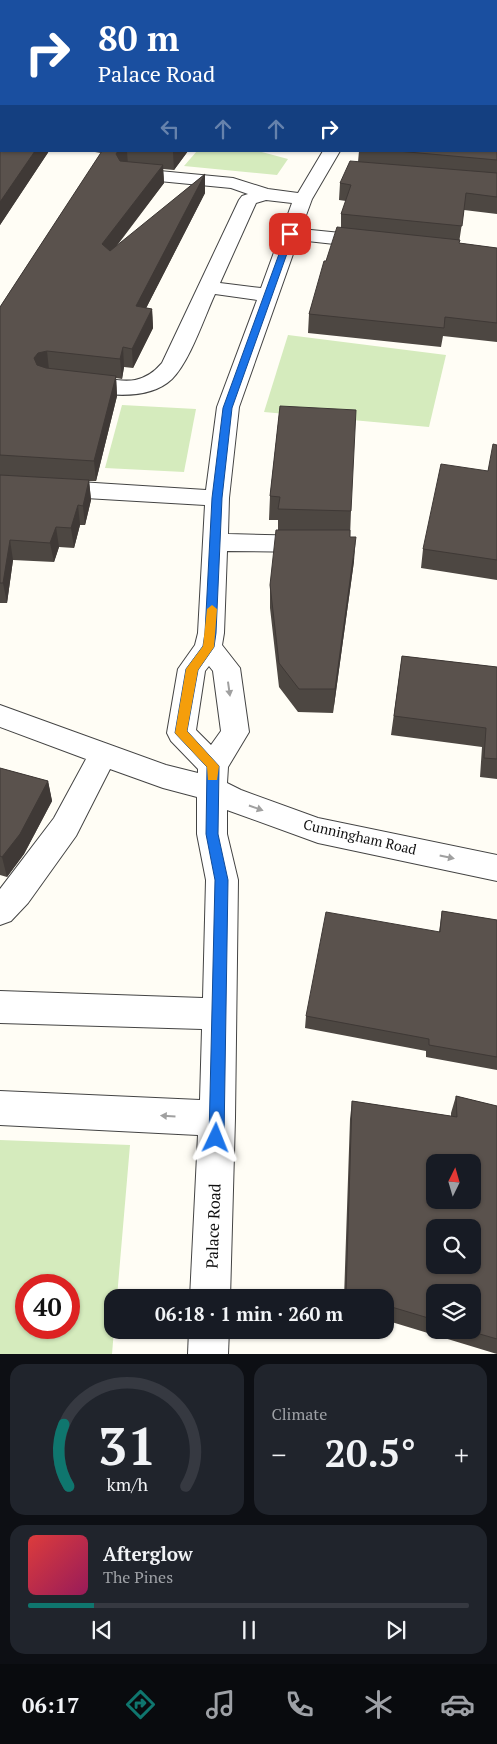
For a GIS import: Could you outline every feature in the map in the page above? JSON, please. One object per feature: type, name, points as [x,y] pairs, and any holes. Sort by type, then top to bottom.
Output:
[{"type":"street","points":[[208,647],[226,668],[235,732],[212,777],[181,733],[192,669],[208,647],[211,633],[217,498],[228,408],[303,199],[331,158]]},
{"type":"street","points":[[128,173],[233,184],[265,194],[303,199]]},
{"type":"street","points":[[59,380],[136,389],[162,377],[172,365],[248,200],[265,194]]},
{"type":"street","points":[[290,234],[393,244]]},
{"type":"street","points":[[207,287],[268,295]]},
{"type":"street","points":[[0,485],[217,498]]},
{"type":"street","points":[[215,542],[338,544]]},
{"type":"street","name":"Cunningham Road","points":[[0,716],[163,776],[212,777],[230,799],[318,830],[497,868]]},
{"type":"street","points":[[0,911],[17,893],[65,827],[104,753]]},
{"type":"street","name":"Palace Road","points":[[210,1289],[217,1118],[222,880],[212,834],[212,777]]},
{"type":"street","points":[[0,1007],[219,1014]]},
{"type":"street","points":[[0,1108],[217,1118]]},
{"type":"street","points":[[208,1354],[209,1339]]},
{"type":"green space","points":[[196,152],[262,152],[288,159],[277,175],[184,166]]},
{"type":"green space","points":[[288,335],[446,355],[429,427],[264,412]]},
{"type":"green space","points":[[122,405],[196,409],[184,472],[105,468]]},
{"type":"green space","points":[[0,1140],[130,1145],[118,1289],[104,1289],[104,1339],[113,1339],[112,1354],[0,1354]]},
{"type":"building","points":[[0,152],[34,152],[0,202]]},
{"type":"building","points":[[101,152],[117,152],[116,154],[120,161],[163,165],[102,244],[110,251],[205,174],[136,306],[152,309],[132,349],[123,347],[120,359],[47,351],[38,353],[34,358],[37,365],[46,368],[116,376],[94,461],[0,455],[0,307]]},
{"type":"building","points":[[408,152],[497,152],[497,160]]},
{"type":"building","points":[[350,161],[497,173],[497,197],[466,193],[462,226],[341,214],[351,185],[340,183]]},
{"type":"building","points":[[337,227],[460,240],[459,243],[497,248],[497,323],[445,317],[444,328],[309,314],[324,261],[326,261]]},
{"type":"building","points":[[280,406],[356,410],[351,511],[278,509],[280,497],[270,496]]},
{"type":"building","points":[[493,444],[497,445],[497,560],[423,549],[441,464],[488,471]]},
{"type":"building","points":[[0,475],[89,480],[83,506],[78,505],[71,528],[56,527],[50,543],[10,540],[3,583],[0,583]]},
{"type":"building","points":[[276,530],[350,530],[350,537],[356,537],[335,689],[299,689],[279,663],[270,585]]},
{"type":"building","points":[[402,656],[497,667],[497,759],[484,758],[486,728],[394,716]]},
{"type":"building","points":[[0,768],[48,781],[20,834],[2,857],[0,856]]},
{"type":"building","points":[[442,911],[497,920],[497,1057],[429,1045],[429,1039],[306,1016],[326,912],[440,932]]},
{"type":"building","points":[[456,1096],[497,1106],[497,1339],[481,1334],[481,1284],[426,1284],[426,1317],[394,1308],[394,1289],[346,1289],[352,1101],[457,1117]]},
{"type":"slow traffic","points":[[212,609],[211,633],[208,647],[192,669],[181,733],[213,766],[212,777]]},
{"type":"route","points":[[216,1138],[222,880],[212,834],[213,766],[181,733],[192,669],[208,647],[211,633],[217,498],[228,408],[290,234]]}]
